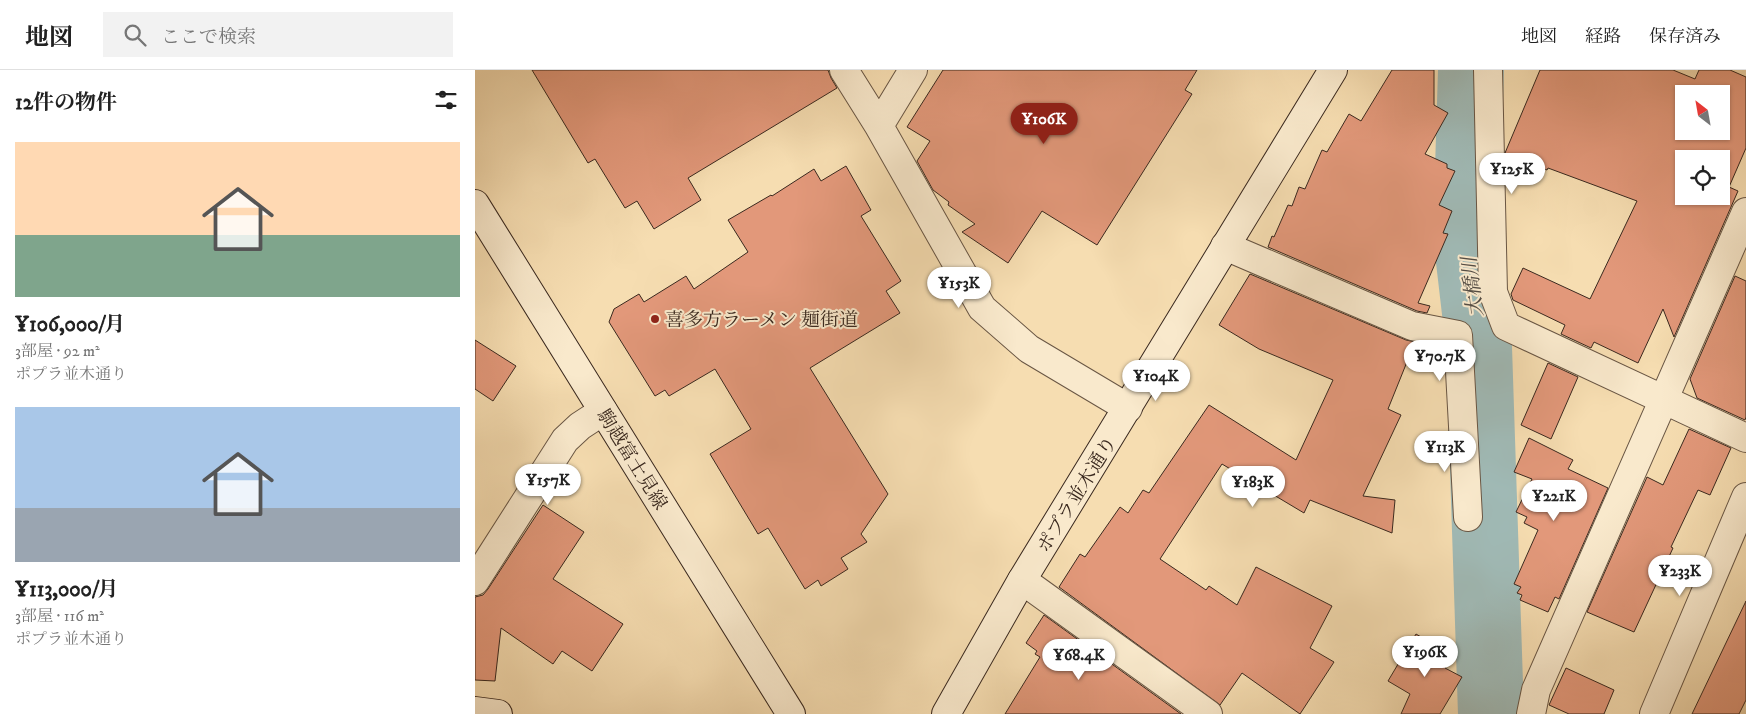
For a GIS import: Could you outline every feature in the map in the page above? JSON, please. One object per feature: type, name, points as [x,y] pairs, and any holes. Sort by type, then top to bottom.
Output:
[{"type":"street","points":[[845,70],[879,126],[982,308],[1029,349],[1128,408]]},
{"type":"street","points":[[879,126],[913,70]]},
{"type":"street","name":"ポプラ並木通り","points":[[946,714],[1022,580],[1333,70]]},
{"type":"street","points":[[1488,70],[1493,292],[1506,326],[1746,438]]},
{"type":"street","name":"駒越富士見線","points":[[475,204],[791,714]]},
{"type":"street","points":[[1531,714],[1536,690],[1746,212]]},
{"type":"street","points":[[1225,246],[1412,326],[1458,335],[1468,517]]},
{"type":"street","points":[[475,581],[565,440],[579,426],[603,411]]},
{"type":"street","points":[[1654,714],[1746,497]]},
{"type":"street","points":[[1022,580],[1208,714]]},
{"type":"street","points":[[475,711],[498,714]]},
{"type":"building","points":[[532,70],[828,70],[837,88],[688,178],[701,200],[654,229],[637,201],[625,208],[595,159],[588,163]]},
{"type":"building","points":[[943,70],[1197,70],[1185,90],[1192,94],[1097,245],[1042,211],[1008,263],[962,232],[975,224],[948,205],[949,202],[933,190],[917,161],[930,141],[907,127]]},
{"type":"building","points":[[1392,70],[1434,70],[1434,105],[1448,113],[1425,154],[1447,164],[1447,168],[1455,171],[1439,205],[1452,211],[1443,233],[1448,234],[1418,303],[1430,306],[1427,313],[1417,311],[1268,247],[1288,205],[1292,206],[1299,187],[1305,189],[1322,150],[1327,152],[1349,114],[1361,121]]},
{"type":"building","points":[[1540,70],[1673,70],[1695,79],[1699,70],[1730,70],[1746,77],[1746,148],[1730,185],[1730,150],[1675,150],[1675,205],[1730,205],[1730,187],[1738,191],[1674,337],[1663,309],[1638,363],[1594,342],[1591,348],[1561,334],[1565,325],[1513,300],[1511,294],[1523,268],[1590,299],[1637,201],[1548,168],[1547,170],[1505,153]]},
{"type":"building","points":[[846,166],[871,210],[861,216],[901,281],[886,291],[900,313],[810,368],[888,494],[861,534],[867,542],[841,558],[848,569],[821,586],[818,580],[805,589],[768,528],[758,534],[710,454],[751,429],[715,369],[669,396],[665,390],[655,396],[609,322],[614,309],[639,294],[644,302],[686,276],[694,289],[748,252],[728,220],[772,196],[814,169],[821,181]]},
{"type":"building","points":[[1250,274],[1406,340],[1415,342],[1388,409],[1401,415],[1363,496],[1395,500],[1392,533],[1310,500],[1304,513],[1222,464],[1160,559],[1206,590],[1209,586],[1237,605],[1256,567],[1332,606],[1310,648],[1334,662],[1300,714],[1242,673],[1220,705],[1059,587],[1080,554],[1085,557],[1120,507],[1128,513],[1143,490],[1149,493],[1209,405],[1296,460],[1333,380],[1259,349],[1219,325]]},
{"type":"building","points":[[1735,276],[1746,281],[1745,420],[1697,398],[1690,379]]},
{"type":"building","points":[[475,340],[516,366],[493,401],[475,389]]},
{"type":"building","points":[[1548,363],[1578,377],[1551,439],[1521,425]]},
{"type":"building","points":[[1689,429],[1731,448],[1710,495],[1698,490],[1634,632],[1587,612],[1647,477],[1663,485]]},
{"type":"building","points":[[1529,438],[1573,460],[1568,469],[1608,488],[1559,599],[1555,597],[1548,612],[1520,600],[1522,595],[1517,593],[1521,587],[1514,584],[1538,530],[1524,523],[1527,517],[1516,512],[1532,479],[1514,472]]},
{"type":"building","points":[[543,505],[584,532],[553,579],[623,624],[592,671],[562,651],[553,664],[501,628],[495,681],[475,680],[475,597],[483,595],[488,589]]},
{"type":"building","points":[[1746,601],[1746,700],[1739,714],[1692,714]]},
{"type":"building","points":[[1044,615],[1181,714],[1005,714],[1040,657],[1035,654],[1037,651],[1026,643]]},
{"type":"building","points":[[1416,634],[1453,656],[1445,668],[1462,677],[1440,714],[1401,714],[1410,694],[1388,681]]},
{"type":"building","points":[[1566,668],[1614,690],[1604,714],[1569,714],[1549,705]]},
{"type":"waterway","name":"大橋川","points":[[1471,70],[1466,235],[1479,347],[1491,714]]},
{"type":"place","name":"喜多方ラーメン 麺街道","points":[[655,319]]}]
